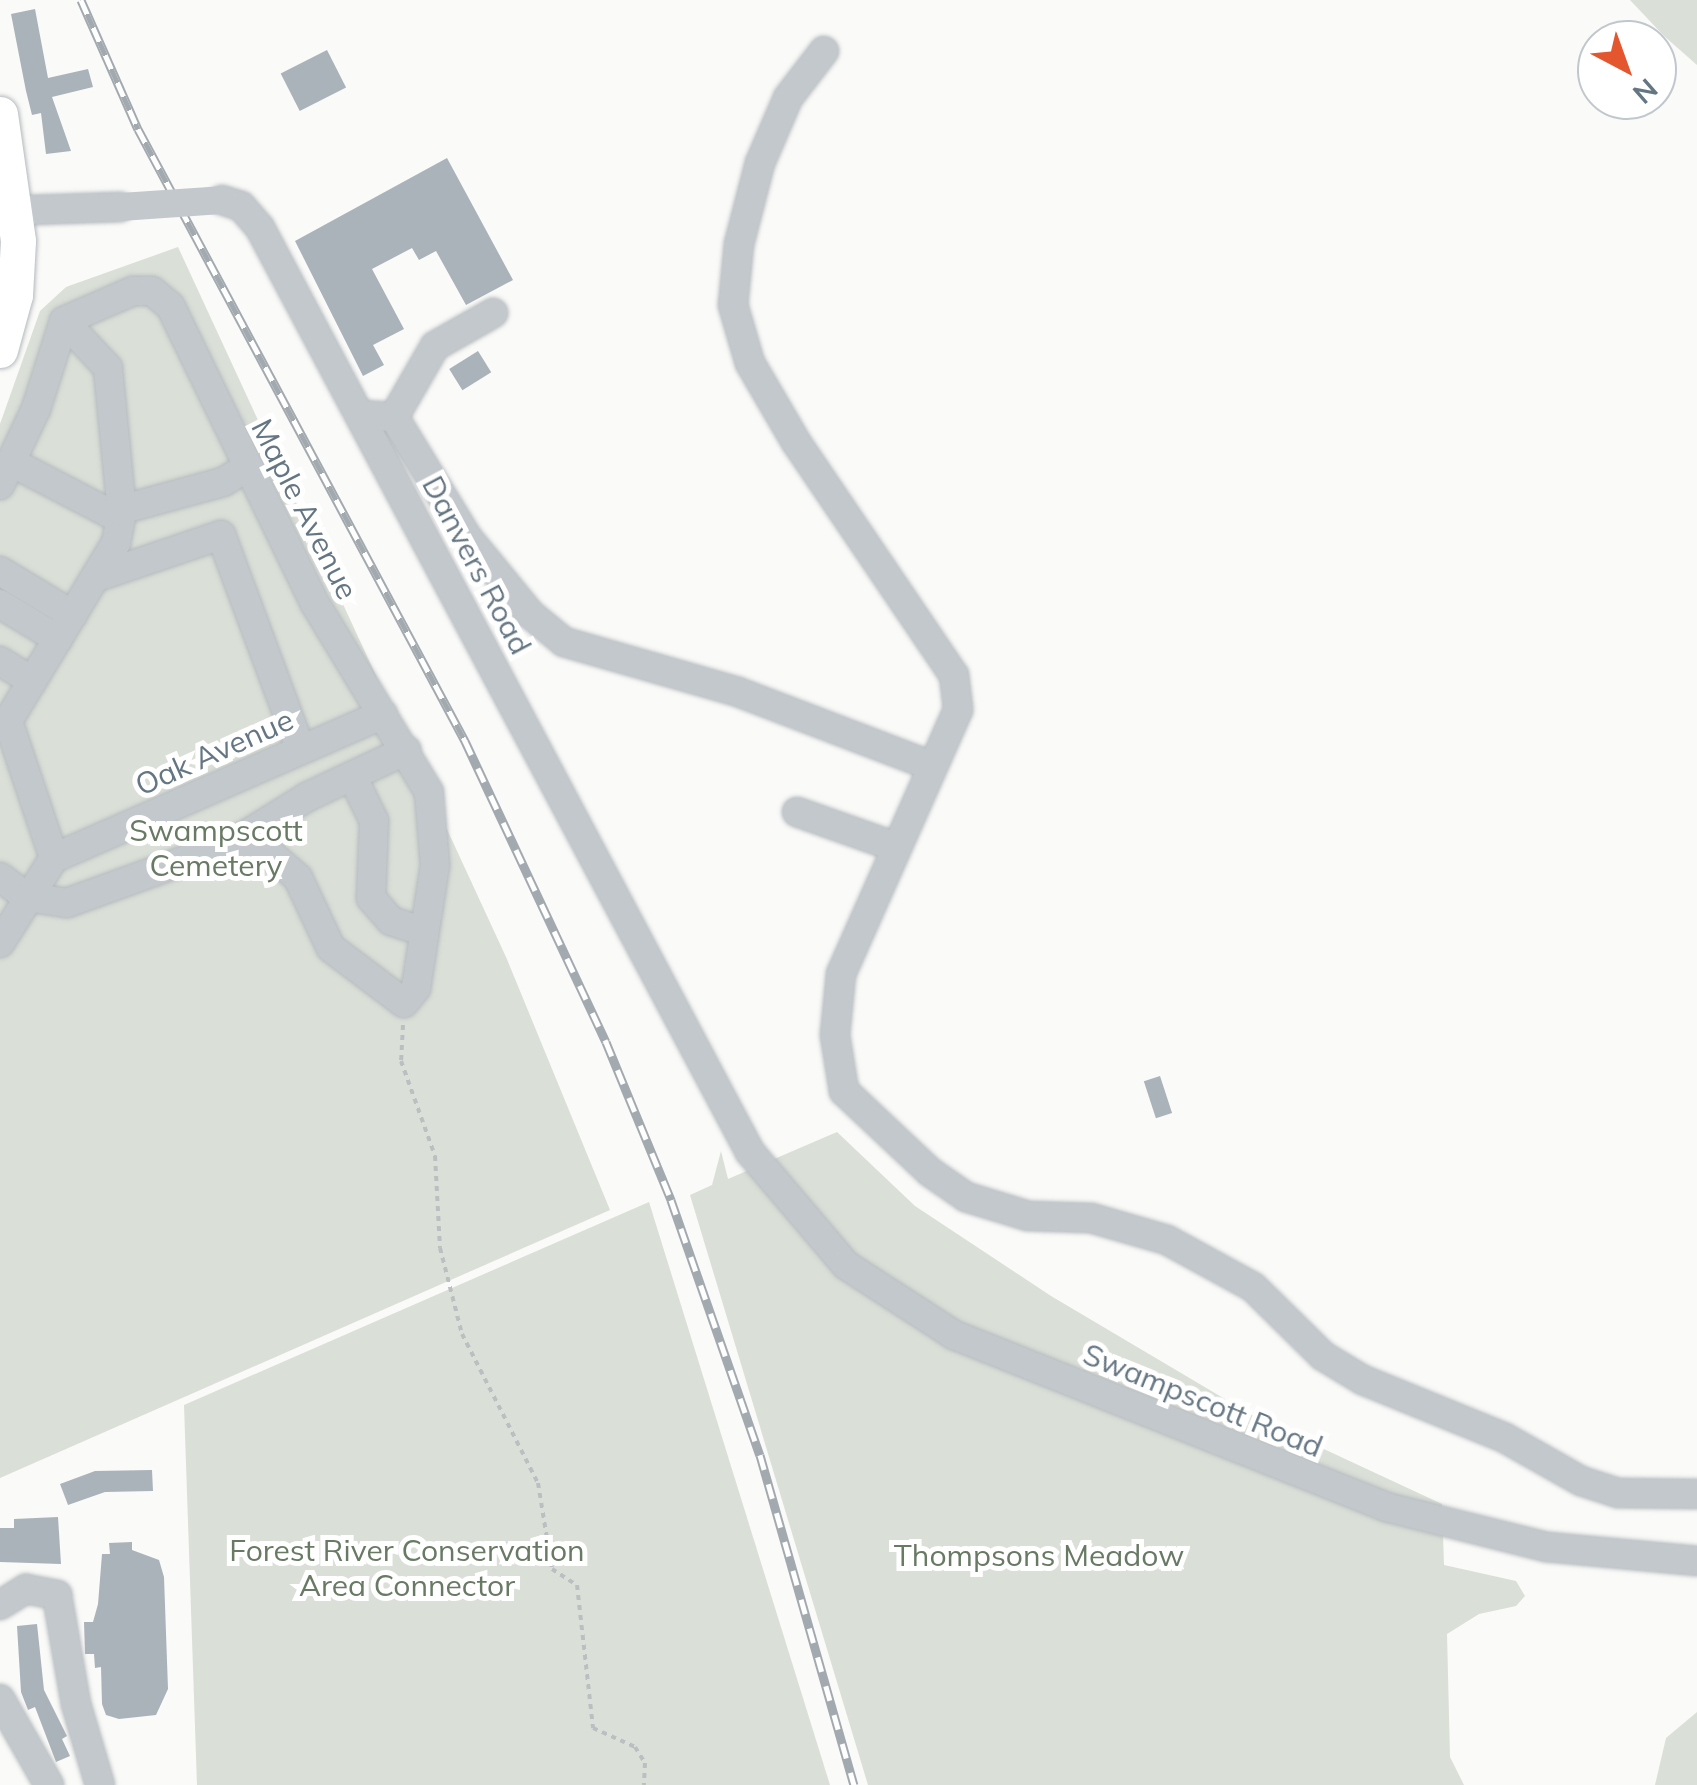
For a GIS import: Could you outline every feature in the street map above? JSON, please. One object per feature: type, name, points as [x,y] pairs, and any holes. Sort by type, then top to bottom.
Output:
[{"type":"main road","points":[[0,114],[8,210],[7,295],[0,350]]},
{"type":"street","points":[[824,51],[788,98],[760,163],[739,244],[733,305],[750,363],[796,442],[954,675],[958,710],[892,846],[842,974],[835,1035],[844,1091],[930,1172],[982,1202],[1028,1216],[1092,1218],[1221,1265],[1253,1286],[1323,1356],[1505,1438],[1581,1480],[1618,1493],[1697,1494]]},
{"type":"street","name":"Danvers Road","points":[[8,210],[222,200],[240,206],[260,228],[754,1158]]},
{"type":"street","name":"Maple Avenue","points":[[64,321],[132,291],[156,293],[170,306],[315,604],[429,792],[436,826],[416,988],[404,1003]]},
{"type":"street","points":[[394,418],[435,346],[493,313]]},
{"type":"street","points":[[2,935],[54,858],[8,733],[12,711],[116,543],[122,512],[108,368],[64,321],[6,474],[95,509],[122,512],[223,482],[248,466]]},
{"type":"street","points":[[362,415],[394,418]]},
{"type":"street","points":[[394,418],[466,537],[521,604],[564,642],[738,692],[929,765]]},
{"type":"street","points":[[97,577],[221,535],[301,750]]},
{"type":"street","points":[[0,571],[73,615]]},
{"type":"street","points":[[0,604],[58,639]]},
{"type":"street","points":[[0,661],[32,681]]},
{"type":"street","name":"Oak Avenue","points":[[54,858],[383,714]]},
{"type":"street","points":[[0,876],[27,897],[67,903],[234,843],[406,750]]},
{"type":"street","points":[[352,776],[374,822],[372,898],[391,921],[422,931]]},
{"type":"street","points":[[797,812],[892,846]]},
{"type":"street","points":[[234,843],[282,860],[309,896],[330,948],[404,1003]]},
{"type":"street","name":"Swampscott Road","points":[[754,1158],[846,1266],[954,1335],[1386,1506],[1547,1547],[1697,1561]]},
{"type":"street","points":[[0,1604],[26,1589],[57,1596],[100,1785]]},
{"type":"street","points":[[0,1699],[49,1785]]},
{"type":"street","points":[[60,1785],[92,1758]]},
{"type":"path","points":[[404,1003],[401,1061],[435,1156],[440,1248],[462,1334],[538,1482],[552,1570],[577,1585],[593,1728],[636,1746],[645,1764],[644,1785]]},
{"type":"green space","points":[[1630,0],[1697,0],[1697,65],[1677,47],[1677,20],[1649,20]]},
{"type":"green space","name":"Swampscott Cemetery","points":[[178,247],[506,957],[610,1210],[0,1478],[0,424],[40,311],[66,287]]},
{"type":"green space","name":"Thompsons Meadow","points":[[837,1132],[915,1206],[1051,1296],[1257,1418],[1442,1504],[1444,1565],[1516,1581],[1525,1596],[1516,1606],[1479,1614],[1447,1634],[1450,1757],[1464,1785],[868,1785],[690,1195],[712,1185],[721,1151],[728,1179]]},
{"type":"green space","name":"Forest River Conservation Area Connector","points":[[649,1202],[830,1785],[197,1785],[184,1405]]},
{"type":"green space","points":[[1697,1712],[1697,1785],[1655,1785],[1666,1738]]},
{"type":"building","points":[[35,9],[48,78],[88,69],[93,87],[52,97],[71,151],[46,154],[41,113],[32,115],[11,14]]},
{"type":"building","points":[[327,50],[346,87],[300,111],[281,74]]},
{"type":"building","points":[[447,158],[513,280],[466,305],[436,251],[419,260],[412,248],[372,269],[404,329],[373,345],[384,365],[363,376],[295,241]]},
{"type":"building","points":[[478,351],[491,372],[462,390],[449,369]]},
{"type":"building","points":[[1160,1076],[1172,1113],[1156,1118],[1144,1081]]},
{"type":"building","points":[[152,1470],[153,1491],[105,1492],[68,1505],[60,1484],[95,1471]]},
{"type":"building","points":[[58,1517],[61,1564],[0,1562],[0,1528],[14,1528],[14,1519]]},
{"type":"building","points":[[132,1542],[132,1550],[159,1560],[164,1577],[168,1689],[156,1715],[119,1719],[106,1715],[102,1704],[101,1667],[95,1668],[94,1654],[85,1654],[84,1622],[93,1622],[98,1604],[102,1554],[110,1554],[109,1543]]},
{"type":"building","points":[[37,1624],[44,1690],[67,1736],[62,1739],[70,1756],[56,1762],[35,1707],[28,1710],[21,1692],[17,1626]]},
{"type":"railway","points":[[81,0],[138,129],[465,741],[606,1042],[671,1200],[760,1455],[854,1785]]}]
